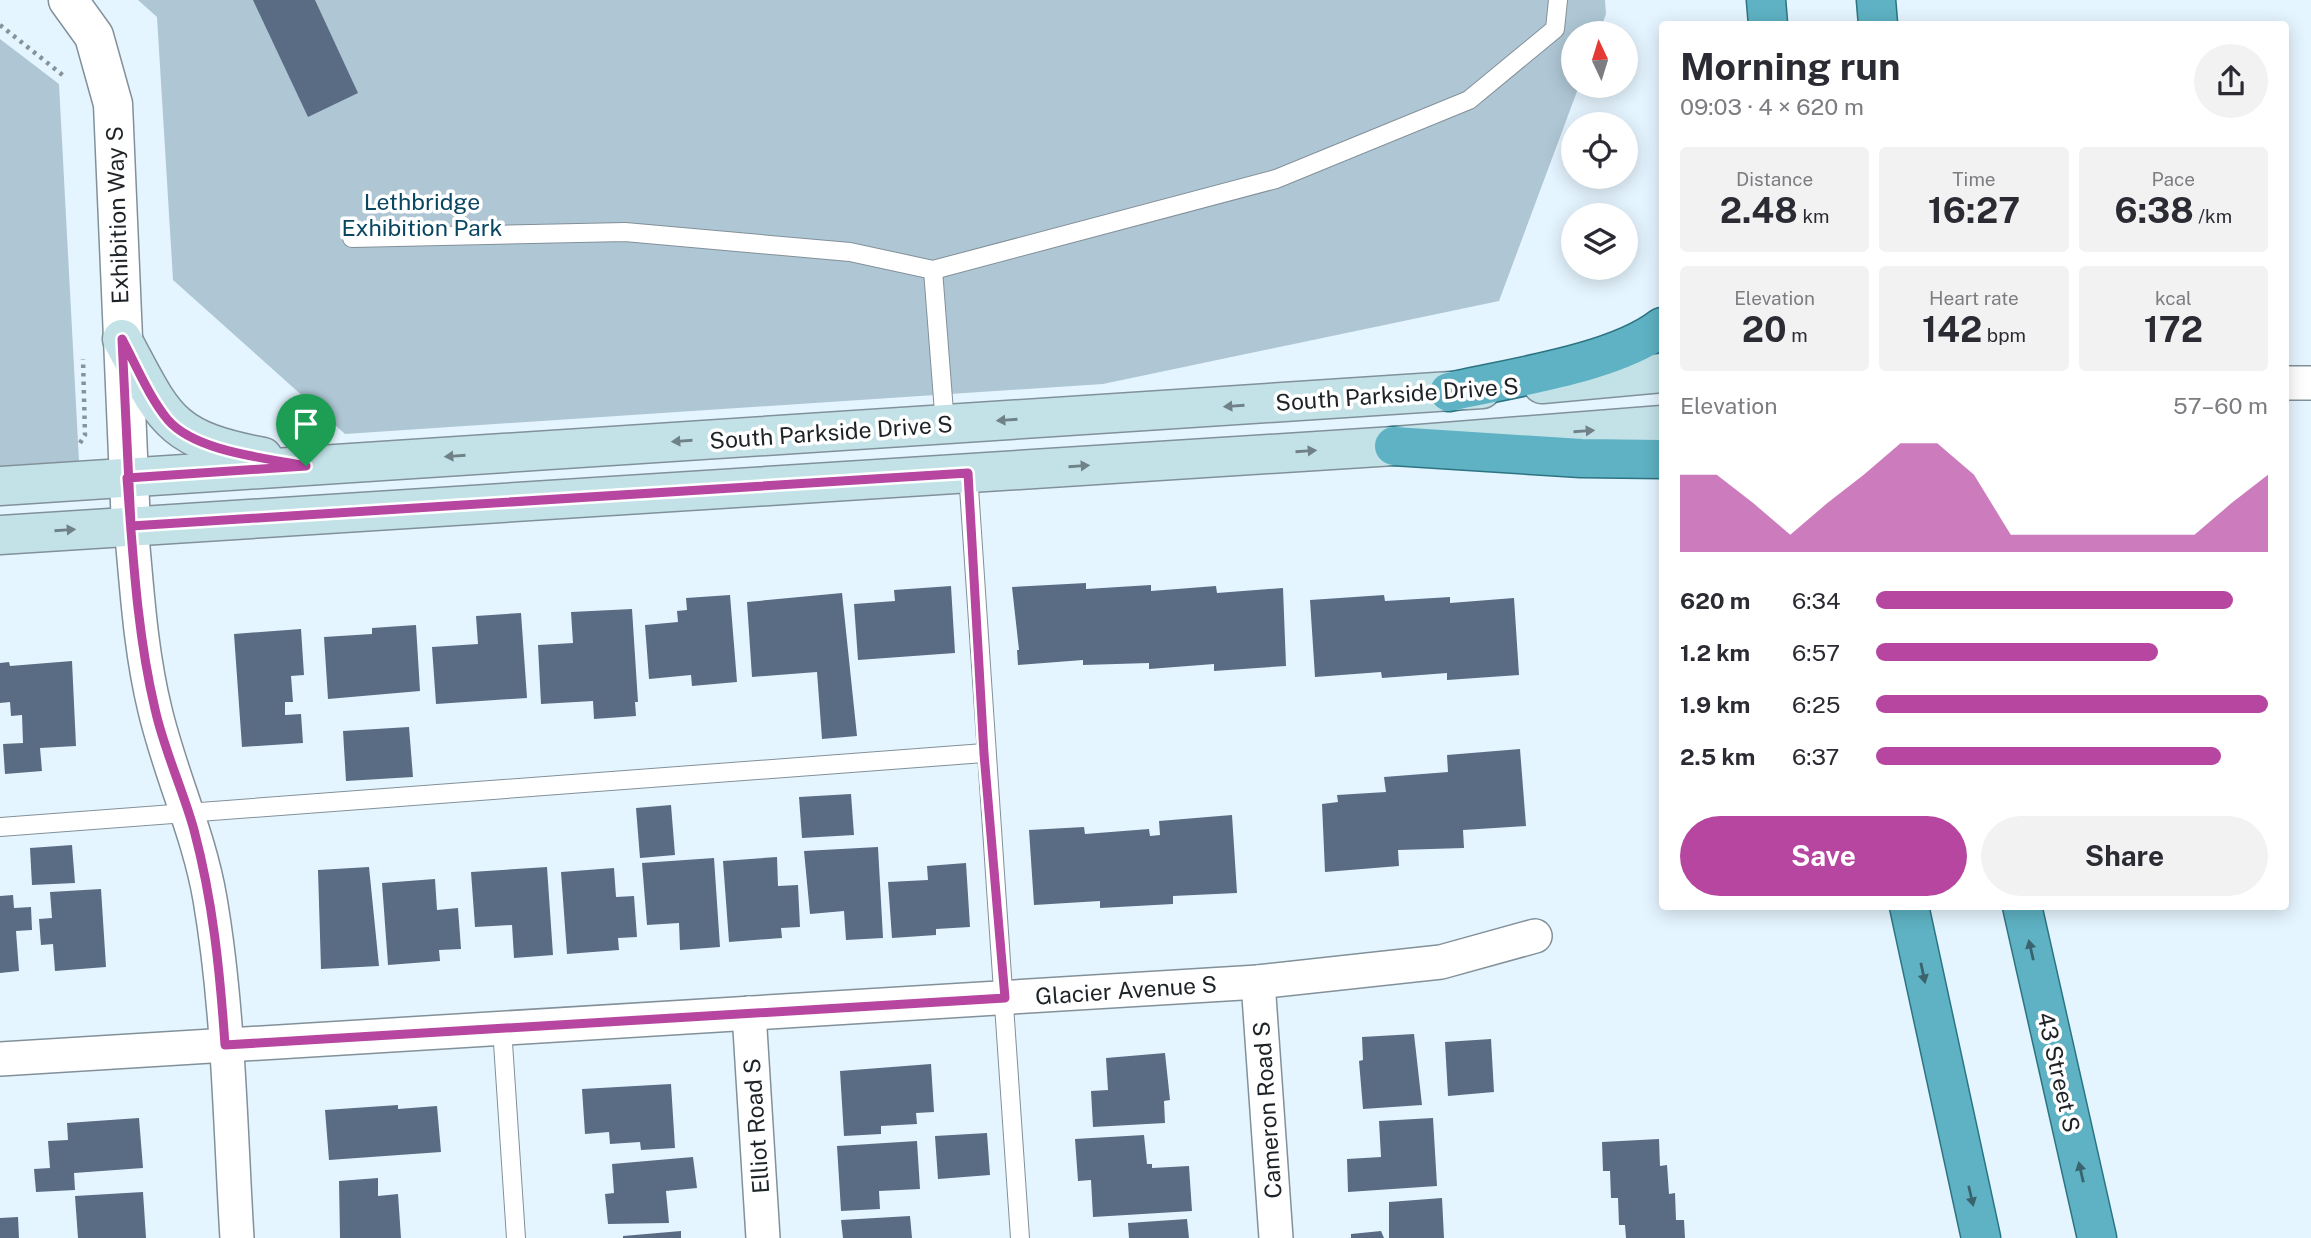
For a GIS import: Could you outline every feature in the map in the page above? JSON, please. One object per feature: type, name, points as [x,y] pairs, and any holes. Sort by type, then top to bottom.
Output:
[{"type":"highway","points":[[1760,21],[1763,0]]},
{"type":"highway","points":[[1763,0],[1767,21]]},
{"type":"highway","points":[[1876,0],[1878,21]]},
{"type":"highway","points":[[1449,392],[1578,362],[1646,340],[1659,329]]},
{"type":"highway","points":[[1394,446],[1581,458],[1659,459]]},
{"type":"highway","points":[[1910,910],[1981,1238]]},
{"type":"highway","name":"43 Street S","points":[[2023,910],[2097,1238]]},
{"type":"main road","points":[[122,339],[168,420],[187,436],[235,452],[306,466]]},
{"type":"main road","name":"South Parkside Drive S","points":[[0,486],[1449,392],[1659,373]]},
{"type":"main road","points":[[0,535],[1394,446],[1659,425]]},
{"type":"street","name":"Exhibition Way S","points":[[68,0],[94,36],[113,104],[131,526]]},
{"type":"street","points":[[2289,383],[2311,383]]},
{"type":"street","points":[[131,526],[141,638],[153,699],[188,812],[210,896],[219,958],[237,1238]]},
{"type":"street","name":"Glacier Avenue S","points":[[0,1059],[1258,982],[1441,962],[1535,936]]},
{"type":"street","name":"Cameron Road S","points":[[1258,982],[1276,1238]]},
{"type":"street","name":"Elliot Road S","points":[[749,1013],[763,1238]]},
{"type":"lane","points":[[352,238],[625,232],[850,252],[933,270],[1276,179],[1469,100],[1555,29],[1558,0]]},
{"type":"lane","points":[[933,270],[945,425]]},
{"type":"lane","points":[[968,473],[984,754],[1005,998],[1020,1238]]},
{"type":"lane","points":[[0,827],[984,754]]},
{"type":"lane","points":[[502,1028],[516,1238]]},
{"type":"path","points":[[0,25],[67,78]]},
{"type":"path","points":[[75,450],[85,435],[83,351]]},
{"type":"green space","name":"Lethbridge Exhibition Park","points":[[138,0],[1605,0],[1606,14],[1603,21],[1561,21],[1561,98],[1575,98],[1569,112],[1561,112],[1561,134],[1499,301],[1103,384],[345,434],[173,280],[157,17]]},
{"type":"green space","points":[[0,39],[59,84],[79,461],[0,466]]},
{"type":"building","points":[[253,0],[315,0],[358,93],[308,117]]},
{"type":"building","points":[[1086,583],[1086,589],[1151,585],[1151,591],[1216,586],[1217,593],[1283,588],[1286,666],[1214,671],[1214,664],[1149,669],[1149,663],[1083,665],[1083,660],[1018,665],[1019,650],[1012,587]]},
{"type":"building","points":[[951,586],[955,653],[858,660],[854,604],[895,601],[894,590]]},
{"type":"building","points":[[842,593],[857,736],[822,739],[817,672],[752,677],[747,602]]},
{"type":"building","points":[[730,595],[737,682],[692,686],[691,675],[649,679],[645,625],[678,622],[677,611],[687,610],[686,598]]},
{"type":"building","points":[[1384,595],[1385,601],[1450,597],[1450,603],[1514,598],[1519,675],[1447,680],[1447,673],[1382,678],[1381,672],[1315,677],[1310,600]]},
{"type":"building","points":[[632,609],[638,702],[635,702],[636,716],[594,719],[593,701],[541,704],[538,645],[573,643],[571,612]]},
{"type":"building","points":[[521,613],[527,698],[436,704],[432,647],[478,644],[476,616]]},
{"type":"building","points":[[416,625],[420,691],[328,699],[324,637],[372,634],[372,628]]},
{"type":"building","points":[[301,629],[304,675],[291,676],[293,702],[285,702],[285,715],[301,714],[303,743],[242,747],[234,634]]},
{"type":"building","points":[[72,661],[76,746],[40,748],[42,771],[5,774],[3,744],[23,743],[22,715],[11,716],[10,702],[0,703],[0,663],[9,662],[10,666]]},
{"type":"building","points":[[409,727],[413,777],[346,781],[343,731]]},
{"type":"building","points":[[1520,749],[1526,826],[1463,830],[1464,848],[1398,850],[1399,866],[1325,872],[1322,804],[1338,802],[1337,795],[1386,792],[1384,777],[1448,772],[1447,755]]},
{"type":"building","points":[[851,794],[854,835],[802,838],[799,797]]},
{"type":"building","points":[[671,805],[675,855],[640,858],[636,808]]},
{"type":"building","points":[[1232,815],[1237,893],[1173,896],[1173,904],[1100,908],[1100,901],[1034,905],[1029,830],[1084,827],[1085,834],[1149,829],[1150,836],[1160,835],[1159,821]]},
{"type":"building","points":[[72,845],[75,883],[32,885],[30,848]]},
{"type":"building","points":[[878,847],[883,938],[846,940],[844,911],[810,914],[804,851]]},
{"type":"building","points":[[777,857],[778,886],[798,885],[800,927],[781,928],[782,938],[729,942],[723,861]]},
{"type":"building","points":[[714,858],[720,947],[680,950],[679,923],[647,925],[642,863]]},
{"type":"building","points":[[966,863],[970,927],[936,929],[936,935],[892,938],[888,882],[928,880],[927,866]]},
{"type":"building","points":[[369,867],[379,966],[321,969],[318,870]]},
{"type":"building","points":[[547,867],[553,955],[514,958],[512,925],[475,927],[471,872]]},
{"type":"building","points":[[614,868],[616,897],[634,896],[637,937],[618,938],[619,950],[567,954],[561,872]]},
{"type":"building","points":[[435,879],[437,910],[458,908],[461,949],[439,950],[440,961],[388,965],[382,883]]},
{"type":"building","points":[[101,889],[106,967],[55,971],[53,944],[41,945],[39,919],[52,918],[50,892]]},
{"type":"building","points":[[13,895],[14,908],[31,907],[32,930],[16,931],[19,971],[0,973],[0,896]]},
{"type":"building","points":[[1414,1034],[1422,1105],[1363,1109],[1359,1061],[1363,1060],[1362,1037]]},
{"type":"building","points":[[1491,1039],[1494,1092],[1448,1096],[1445,1042]]},
{"type":"building","points":[[1165,1053],[1170,1100],[1164,1101],[1165,1123],[1093,1127],[1091,1091],[1108,1090],[1106,1058]]},
{"type":"building","points":[[931,1064],[934,1112],[916,1113],[917,1124],[881,1126],[881,1134],[844,1136],[840,1071]]},
{"type":"building","points":[[671,1084],[675,1148],[641,1150],[640,1142],[610,1144],[609,1132],[585,1134],[582,1089]]},
{"type":"building","points":[[398,1105],[398,1109],[437,1106],[441,1152],[329,1160],[325,1110]]},
{"type":"building","points":[[139,1118],[143,1168],[74,1173],[75,1190],[36,1192],[34,1169],[50,1168],[48,1141],[68,1140],[67,1123]]},
{"type":"building","points":[[1433,1118],[1437,1186],[1348,1192],[1347,1159],[1381,1157],[1379,1121]]},
{"type":"building","points":[[987,1133],[990,1175],[938,1179],[935,1136]]},
{"type":"building","points":[[1144,1135],[1147,1164],[1152,1164],[1152,1168],[1189,1166],[1192,1211],[1093,1217],[1091,1180],[1078,1181],[1075,1139]]},
{"type":"building","points":[[1659,1139],[1660,1166],[1667,1165],[1669,1194],[1675,1193],[1676,1220],[1684,1220],[1685,1238],[1626,1238],[1625,1225],[1619,1225],[1618,1198],[1611,1198],[1610,1171],[1603,1171],[1602,1142]]},
{"type":"building","points":[[917,1141],[920,1189],[879,1191],[880,1209],[841,1211],[837,1146]]},
{"type":"building","points":[[693,1157],[697,1188],[666,1191],[669,1223],[608,1224],[605,1194],[614,1193],[612,1164]]},
{"type":"building","points":[[378,1178],[378,1196],[398,1194],[401,1238],[340,1238],[339,1181]]},
{"type":"building","points":[[143,1192],[146,1238],[78,1238],[75,1196]]},
{"type":"building","points":[[1442,1198],[1444,1238],[1389,1238],[1389,1202]]},
{"type":"building","points":[[910,1216],[912,1238],[843,1238],[841,1220]]},
{"type":"building","points":[[18,1217],[19,1238],[0,1238],[0,1218]]},
{"type":"building","points":[[1187,1219],[1189,1238],[1129,1238],[1128,1223]]},
{"type":"building","points":[[681,1231],[681,1238],[623,1238],[623,1236]]},
{"type":"building","points":[[1381,1231],[1384,1238],[1351,1238],[1351,1234]]},
{"type":"route","points":[[306,466],[127,478],[131,526],[141,638],[155,711],[194,829],[210,896],[219,958],[225,1045],[1005,998],[984,754],[968,473],[131,526],[127,478],[122,339],[168,420],[187,436],[235,452],[306,466]]}]
